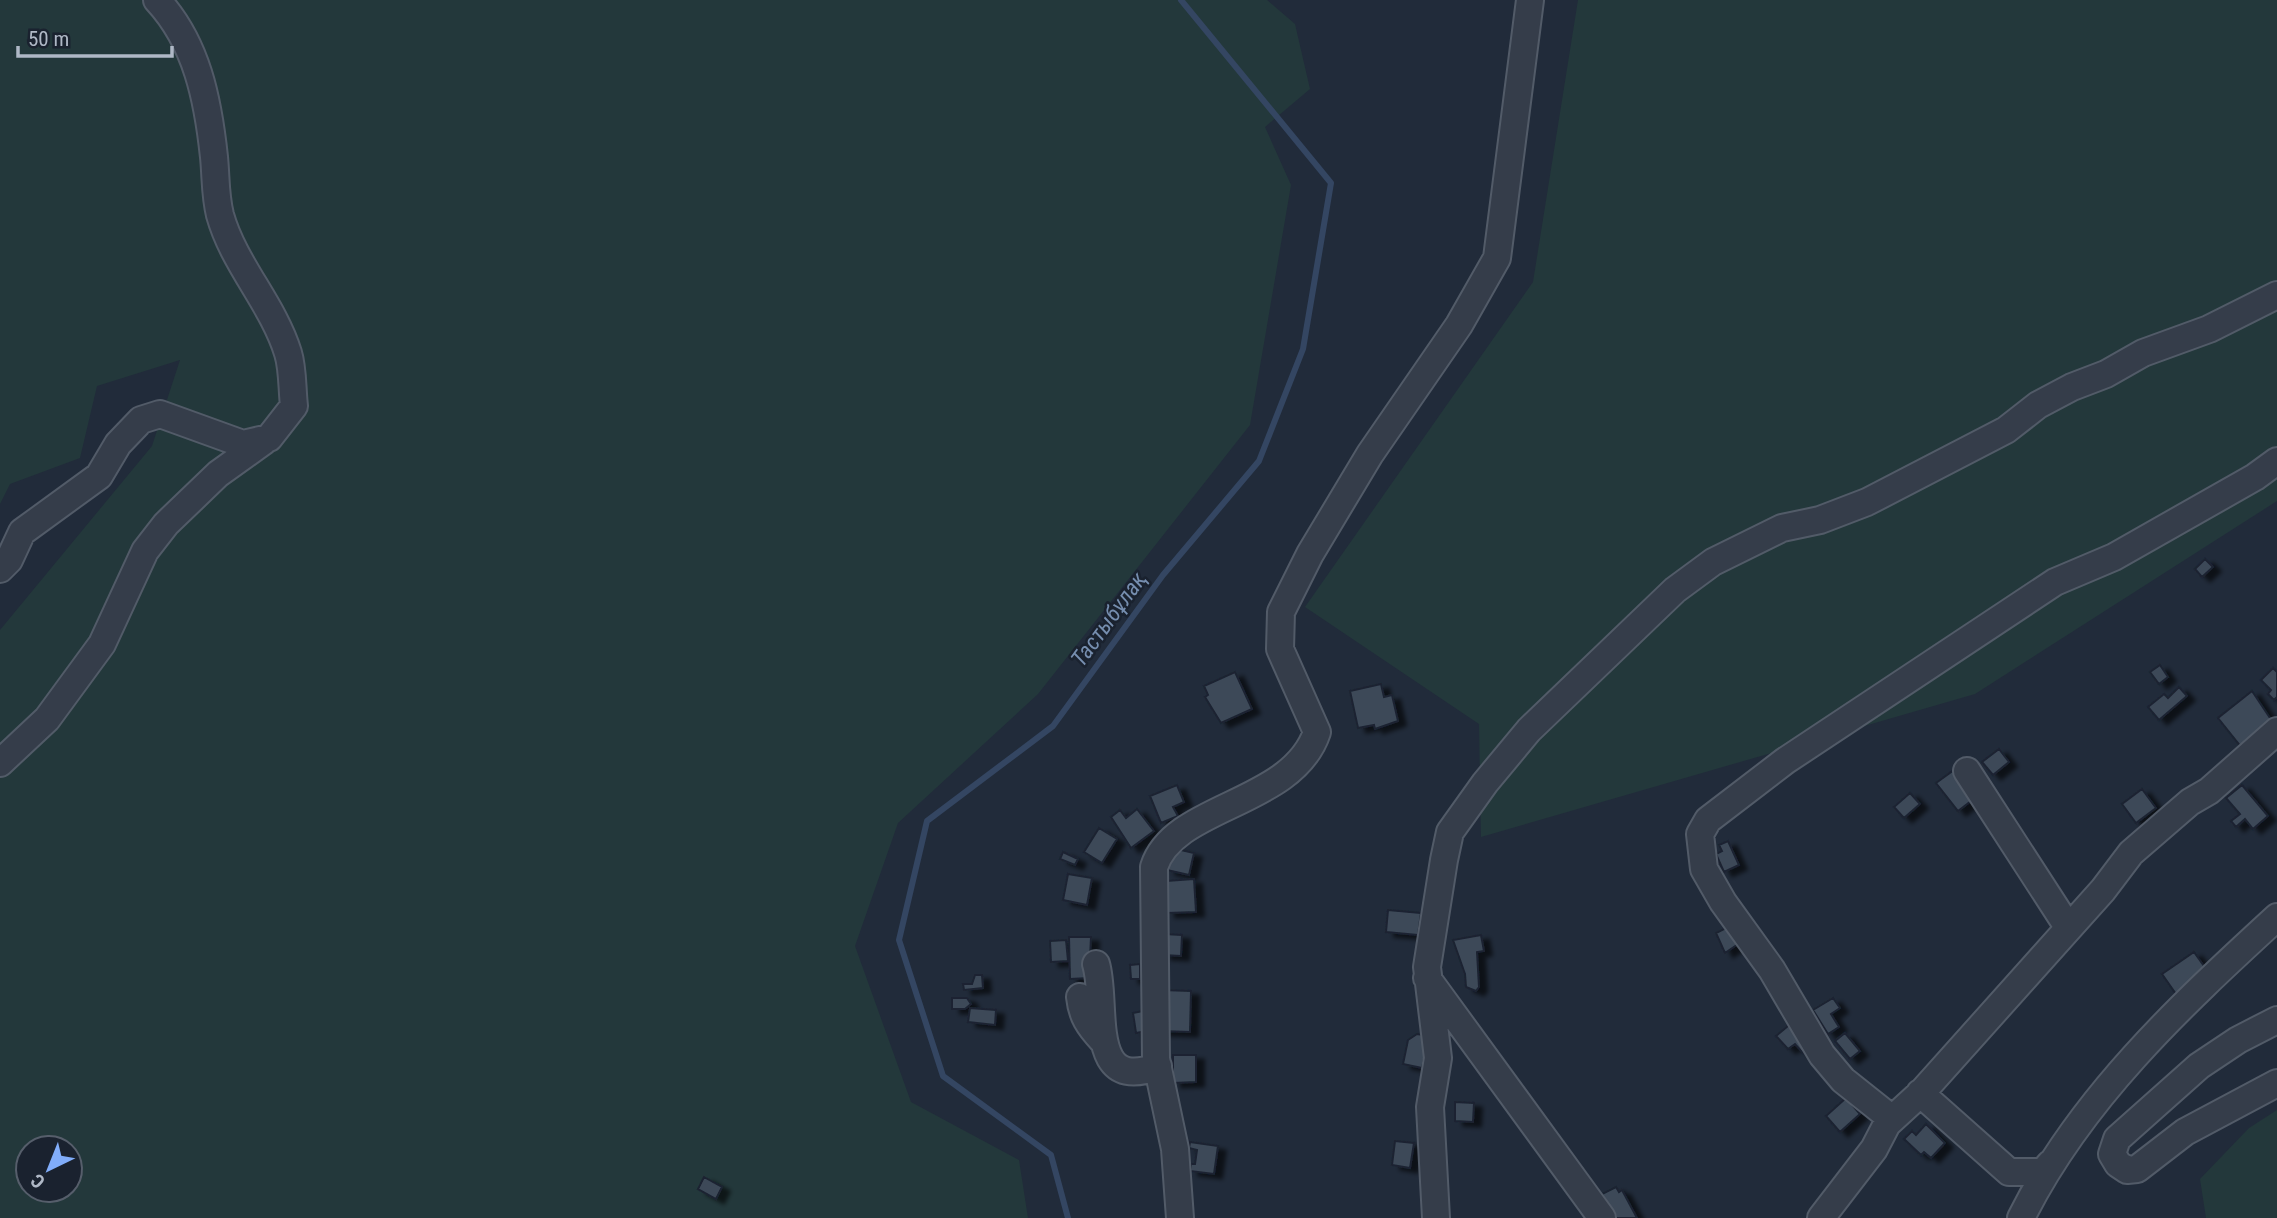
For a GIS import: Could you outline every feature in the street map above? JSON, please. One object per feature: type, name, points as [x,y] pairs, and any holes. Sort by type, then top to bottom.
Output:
[{"type":"street","points":[[0,763],[47,719],[102,644],[145,551],[166,524],[218,474],[269,438],[293,406],[288,354],[258,293],[235,257],[218,204],[214,159],[198,71],[189,43],[158,0]]},
{"type":"street","points":[[1180,1218],[1175,1149],[1158,1066],[1153,887],[1159,852],[1177,834],[1234,806],[1282,777],[1312,747],[1317,732],[1280,649],[1281,612],[1310,554],[1370,454],[1460,325],[1497,258],[1531,0]]},
{"type":"street","points":[[1436,1218],[1430,1107],[1438,1058],[1427,978],[1450,832],[1485,783],[1529,730],[1675,590],[1713,562],[1782,528],[1820,520],[1867,502],[2006,429],[2038,405],[2071,387],[2106,374],[2143,353],[2209,329],[2277,295]]},
{"type":"street","points":[[0,569],[9,560],[22,532],[99,476],[118,444],[141,420],[160,414],[243,444],[269,438]]},
{"type":"street","points":[[1892,1119],[1843,1080],[1822,1055],[1772,970],[1723,902],[1704,869],[1700,834],[1708,820],[1739,793],[1969,636],[2055,582],[2114,557],[2255,477],[2277,461]]},
{"type":"street","points":[[1821,1218],[1874,1149],[1892,1119],[1920,1093],[2103,890],[2130,853],[2190,802],[2217,784],[2277,731]]},
{"type":"street","points":[[1967,771],[2068,927]]},
{"type":"street","points":[[2009,1172],[2043,1172],[2099,1096],[2277,917]]},
{"type":"street","points":[[1096,964],[1102,994],[1102,1040],[1108,1057],[1125,1071],[1141,1073],[1158,1066]]},
{"type":"street","points":[[1427,978],[1602,1218]]},
{"type":"street","points":[[1080,997],[1081,1012],[1087,1024],[1102,1040]]},
{"type":"street","points":[[2277,1020],[2238,1040],[2199,1066],[2118,1139],[2112,1154],[2127,1170],[2137,1169],[2185,1132],[2277,1083]]},
{"type":"street","points":[[1920,1093],[2009,1172],[2020,1218]]},
{"type":"street","points":[[2020,1218],[2050,1164]]},
{"type":"green space","points":[[0,0],[1267,0],[1295,24],[1310,89],[1265,127],[1291,185],[1250,425],[1038,694],[898,823],[855,946],[911,1102],[1019,1160],[1028,1218],[0,1218],[0,630],[152,446],[180,360],[97,386],[80,458],[10,484],[0,504]]},
{"type":"green space","points":[[1578,0],[2277,0],[2277,501],[1975,694],[1481,837],[1479,724],[1305,607],[1533,282]]},
{"type":"green space","points":[[2277,1110],[2277,1218],[2206,1218],[2200,1179],[2249,1128]]},
{"type":"building","points":[[2205,559],[2213,567],[2202,577],[2195,569]]},
{"type":"building","points":[[2160,665],[2168,677],[2159,684],[2150,672]]},
{"type":"building","points":[[2273,668],[2277,672],[2277,697],[2274,700],[2268,694],[2271,690],[2261,680]]},
{"type":"building","points":[[1235,672],[1252,709],[1221,723],[1205,697],[1208,695],[1204,686]]},
{"type":"building","points":[[1381,684],[1384,697],[1392,695],[1398,721],[1375,729],[1374,725],[1358,728],[1350,691]]},
{"type":"building","points":[[2179,687],[2187,696],[2159,720],[2148,707],[2164,694],[2168,698]]},
{"type":"building","points":[[2252,691],[2272,721],[2242,748],[2218,718]]},
{"type":"building","points":[[1999,749],[2009,762],[1993,775],[1982,762]]},
{"type":"building","points":[[1954,770],[1975,798],[1958,811],[1936,783]]},
{"type":"building","points":[[1177,785],[1184,802],[1173,807],[1178,816],[1161,823],[1150,796]]},
{"type":"building","points":[[2242,785],[2268,816],[2253,829],[2245,819],[2236,827],[2231,821],[2240,814],[2226,798]]},
{"type":"building","points":[[2142,789],[2156,808],[2136,823],[2122,804]]},
{"type":"building","points":[[1910,793],[1920,804],[1904,818],[1894,807]]},
{"type":"building","points":[[1137,809],[1154,831],[1131,848],[1111,817],[1120,810],[1126,818]]},
{"type":"building","points":[[1099,828],[1117,839],[1102,863],[1084,852]]},
{"type":"building","points":[[1728,841],[1739,865],[1724,872],[1716,854],[1722,851],[1719,845]]},
{"type":"building","points":[[1172,848],[1194,853],[1189,875],[1167,870]]},
{"type":"building","points":[[1063,852],[1078,859],[1075,865],[1060,859]]},
{"type":"building","points":[[1068,874],[1092,878],[1087,905],[1063,900]]},
{"type":"building","points":[[1194,879],[1196,912],[1167,913],[1166,881]]},
{"type":"building","points":[[1388,910],[1421,913],[1418,935],[1386,932]]},
{"type":"building","points":[[1736,923],[1744,940],[1725,953],[1716,933]]},
{"type":"building","points":[[1164,934],[1182,935],[1181,956],[1163,955]]},
{"type":"building","points":[[1481,935],[1484,951],[1477,952],[1479,987],[1476,991],[1466,987],[1465,974],[1453,940]]},
{"type":"building","points":[[1069,937],[1091,937],[1089,978],[1070,979]]},
{"type":"building","points":[[1066,940],[1068,961],[1051,962],[1050,941]]},
{"type":"building","points":[[2194,952],[2206,969],[2201,977],[2176,994],[2162,974]]},
{"type":"building","points":[[1140,964],[1140,979],[1131,979],[1130,965]]},
{"type":"building","points":[[975,975],[982,975],[983,988],[964,990],[963,984],[972,984]]},
{"type":"building","points":[[1162,990],[1191,991],[1190,1032],[1161,1031]]},
{"type":"building","points":[[952,998],[967,998],[971,1004],[965,1009],[952,1009]]},
{"type":"building","points":[[1833,998],[1840,1008],[1831,1014],[1839,1027],[1828,1034],[1813,1010]]},
{"type":"building","points":[[970,1008],[996,1010],[995,1025],[968,1022]]},
{"type":"building","points":[[1143,1011],[1147,1031],[1136,1033],[1133,1013]]},
{"type":"building","points":[[1794,1021],[1813,1044],[1803,1053],[1795,1044],[1788,1049],[1776,1036]]},
{"type":"building","points":[[1845,1033],[1860,1051],[1850,1059],[1835,1041]]},
{"type":"building","points":[[1417,1034],[1429,1036],[1422,1068],[1403,1064],[1408,1040]]},
{"type":"building","points":[[1173,1055],[1196,1055],[1196,1082],[1173,1083]]},
{"type":"building","points":[[1846,1098],[1860,1114],[1840,1132],[1826,1116]]},
{"type":"building","points":[[1455,1102],[1474,1103],[1473,1122],[1455,1121]]},
{"type":"building","points":[[1926,1124],[1945,1143],[1931,1158],[1924,1152],[1921,1155],[1904,1139],[1912,1131],[1916,1135]]},
{"type":"building","points":[[1395,1141],[1414,1143],[1410,1168],[1392,1165]]},
{"type":"building","points":[[1190,1142],[1218,1146],[1214,1174],[1190,1171],[1191,1164],[1195,1164],[1197,1150],[1189,1148]]},
{"type":"building","points":[[704,1177],[722,1187],[716,1199],[698,1189]]},
{"type":"building","points":[[1616,1187],[1619,1192],[1622,1190],[1637,1218],[1613,1218],[1600,1195]]},
{"type":"waterway","name":"Тастыбұлақ","points":[[1068,1218],[1051,1155],[943,1076],[899,940],[927,821],[1053,726],[1163,575],[1259,461],[1303,349],[1331,183],[1181,0]]}]
